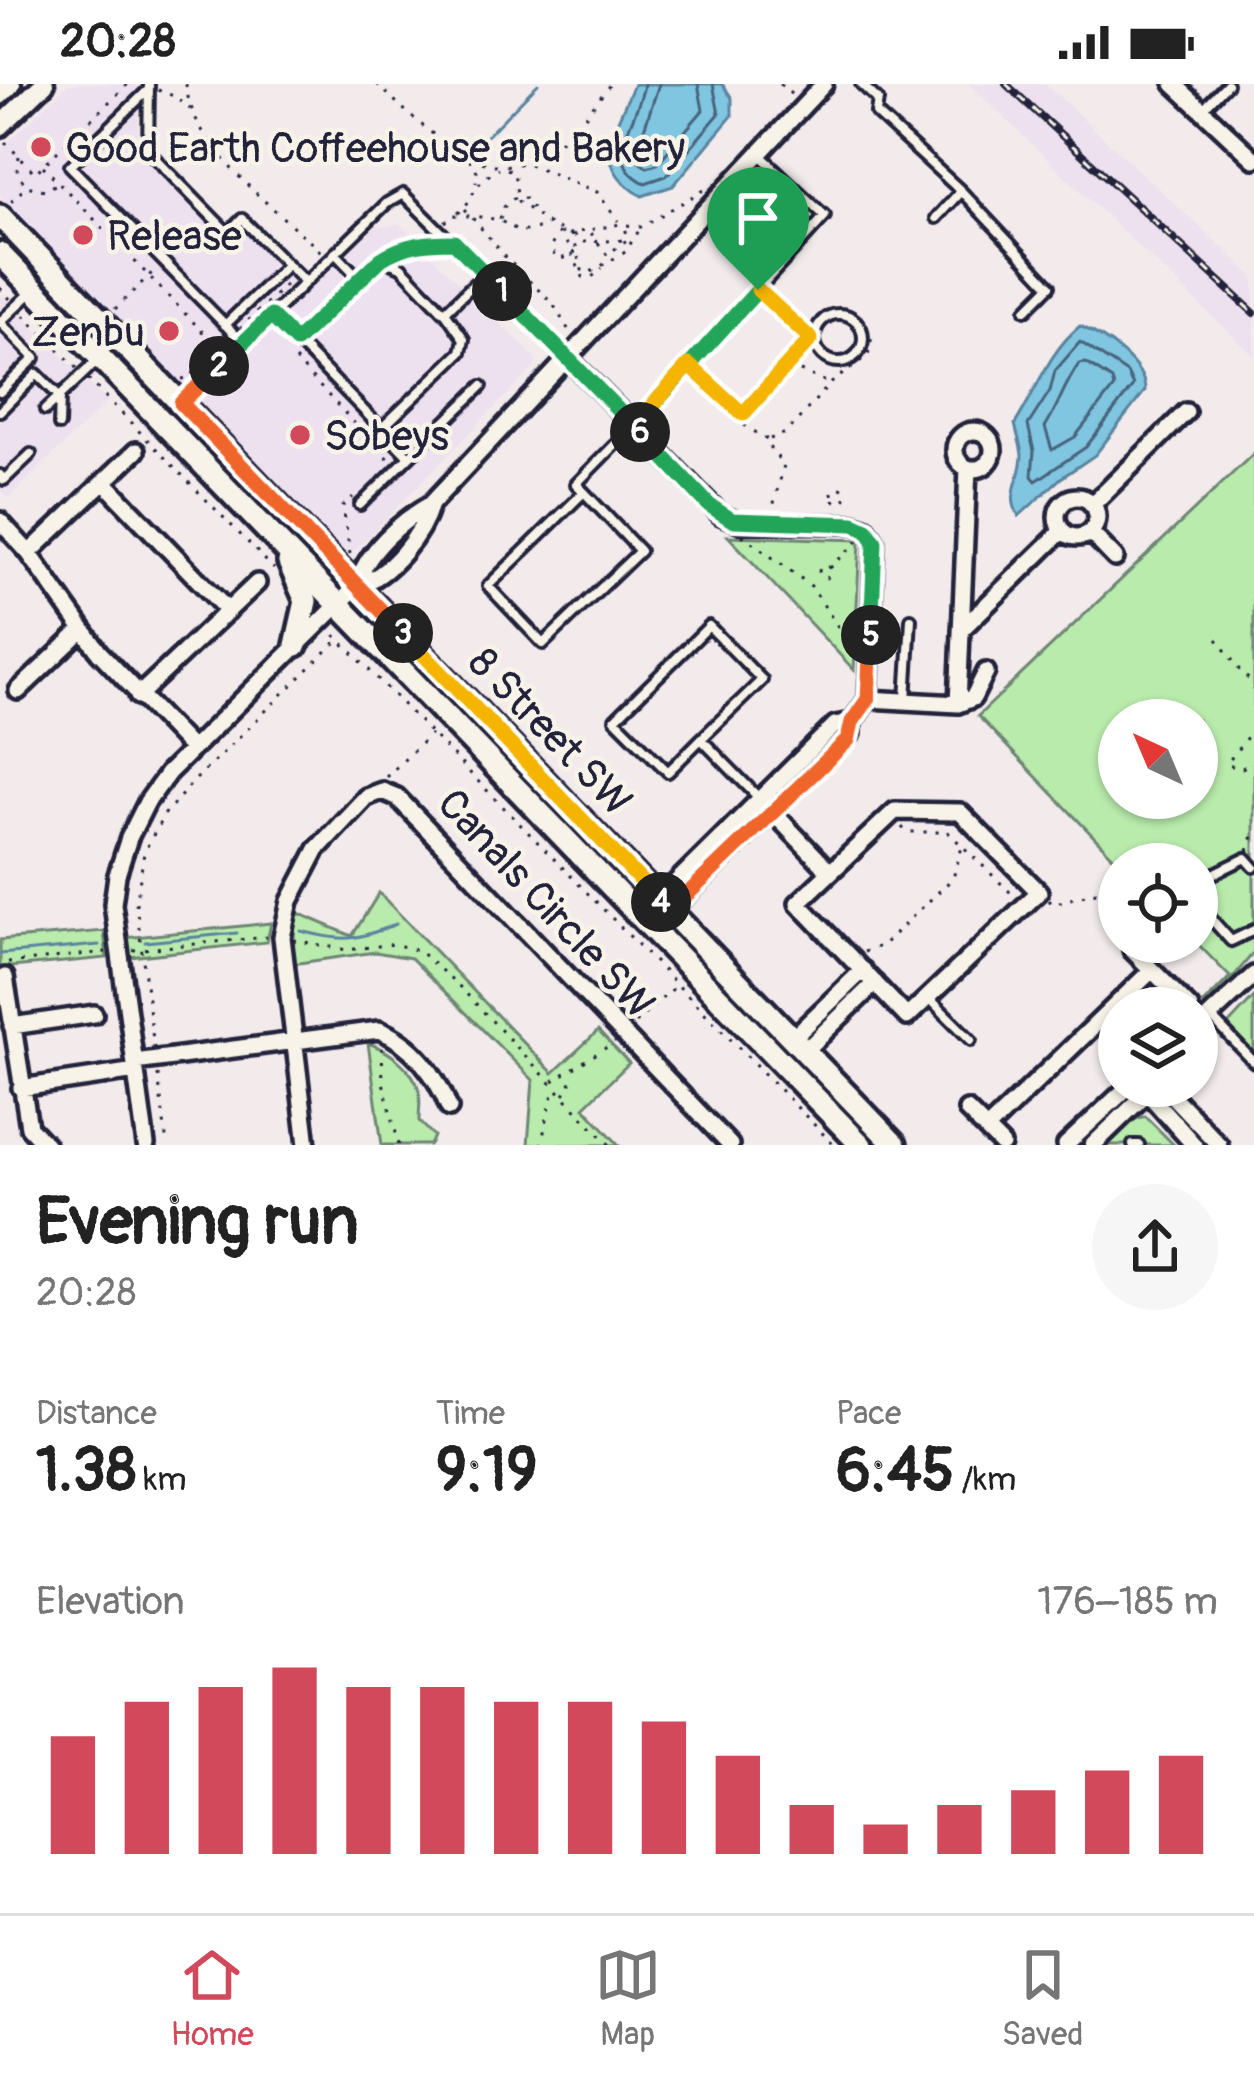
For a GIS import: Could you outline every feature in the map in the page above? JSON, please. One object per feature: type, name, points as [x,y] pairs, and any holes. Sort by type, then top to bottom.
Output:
[{"type":"main road","name":"8 Street SW","points":[[3,212],[896,1145]]},
{"type":"main road","name":"8 Street SW","points":[[0,254],[861,1145]]},
{"type":"main road","points":[[280,545],[306,601],[296,646]]},
{"type":"street","points":[[0,95],[11,84]]},
{"type":"street","points":[[2,134],[44,84]]},
{"type":"street","points":[[146,1145],[113,904],[117,875],[146,802],[191,748],[357,586],[361,568],[411,515],[431,504],[824,84]]},
{"type":"street","points":[[1174,84],[1254,159]]},
{"type":"street","points":[[568,358],[709,505],[732,520],[854,524],[875,542],[868,699],[852,722],[848,740],[645,920]]},
{"type":"street","points":[[1092,505],[1186,412]]},
{"type":"street","points":[[29,553],[136,451]]},
{"type":"street","points":[[958,704],[968,468]]},
{"type":"street","points":[[104,482],[228,610]]},
{"type":"street","points":[[1078,497],[1092,505],[1096,519],[1090,532],[1076,537],[1062,531],[1057,517],[1064,502],[1078,497]]},
{"type":"street","points":[[0,521],[29,553],[82,630],[138,696],[191,748]]},
{"type":"street","points":[[961,630],[1062,531]]},
{"type":"street","points":[[1090,532],[1115,558]]},
{"type":"street","points":[[138,696],[257,583]]},
{"type":"street","points":[[18,692],[82,630]]},
{"type":"street","points":[[868,699],[958,704],[974,698],[986,672]]},
{"type":"street","points":[[664,905],[759,798],[835,725],[852,722]]},
{"type":"street","name":"Canals Circle SW","points":[[366,797],[382,791],[397,797],[730,1145]]},
{"type":"street","points":[[307,1145],[282,937],[290,902],[310,860],[366,797]]},
{"type":"street","points":[[759,798],[830,872]]},
{"type":"street","points":[[895,811],[961,812],[1039,892],[907,1017],[798,903],[890,815],[895,811]]},
{"type":"street","points":[[1145,963],[1169,987]]},
{"type":"street","points":[[2,970],[29,1127],[46,1145]]},
{"type":"street","points":[[986,1129],[1152,970]]},
{"type":"street","points":[[799,1044],[864,972]]},
{"type":"street","points":[[1218,1007],[1254,974]]},
{"type":"street","points":[[12,1026],[94,1014]]},
{"type":"street","points":[[21,1088],[155,1059],[368,1029],[388,1033],[435,1077],[449,1108]]},
{"type":"street","points":[[1066,1145],[1107,1107]]},
{"type":"street","points":[[1093,1145],[1132,1107]]},
{"type":"street","points":[[1165,1107],[1194,1145]]},
{"type":"street","points":[[1174,1107],[1219,1145]]},
{"type":"street","points":[[967,1109],[1002,1145]]},
{"type":"lane","points":[[861,84],[878,100],[876,113],[961,191],[1050,286],[1026,310]]},
{"type":"lane","points":[[1202,110],[1227,84]]},
{"type":"lane","points":[[148,87],[148,151],[228,232],[242,219],[305,282]]},
{"type":"lane","points":[[148,87],[70,166],[243,343]]},
{"type":"lane","points":[[584,492],[488,586],[543,644],[640,551],[584,492],[576,484],[825,216],[758,154]]},
{"type":"lane","points":[[935,218],[961,191]]},
{"type":"lane","points":[[181,403],[387,202],[403,194],[568,358]]},
{"type":"lane","points":[[296,341],[395,249],[454,242]]},
{"type":"lane","points":[[332,256],[360,279]]},
{"type":"lane","points":[[381,259],[401,267],[464,339],[461,352],[381,429]]},
{"type":"lane","points":[[225,325],[287,265]]},
{"type":"lane","points":[[445,312],[485,273]]},
{"type":"lane","points":[[0,392],[34,358],[0,322],[35,289]]},
{"type":"lane","points":[[689,365],[743,414],[813,338],[827,317],[842,314],[860,328],[862,343],[854,357],[832,361],[819,352],[813,338],[758,290]]},
{"type":"lane","points":[[271,316],[409,458]]},
{"type":"lane","points":[[45,410],[100,358]]},
{"type":"lane","points":[[28,364],[60,397],[59,425]]},
{"type":"lane","points":[[0,411],[37,374]]},
{"type":"lane","points":[[360,506],[482,386]]},
{"type":"lane","points":[[2,478],[31,454]]},
{"type":"lane","points":[[906,701],[911,619]]},
{"type":"lane","points":[[709,626],[762,680],[701,739],[668,772],[615,719],[709,626]]},
{"type":"lane","points":[[701,739],[759,798]]},
{"type":"lane","points":[[1218,872],[1246,858],[1254,867]]},
{"type":"lane","points":[[1218,926],[1231,941],[1254,930]]},
{"type":"lane","points":[[928,997],[971,1040]]},
{"type":"lane","points":[[1218,1033],[1254,1062]]},
{"type":"path","points":[[2,134],[35,173],[128,84]]},
{"type":"path","points":[[185,84],[204,133],[234,168],[332,256]]},
{"type":"path","points":[[376,84],[423,130],[466,156],[514,172]]},
{"type":"path","points":[[476,184],[503,167],[526,162],[562,139],[610,84]]},
{"type":"path","points":[[780,84],[804,106]]},
{"type":"path","points":[[148,87],[176,97],[194,113]]},
{"type":"path","points":[[19,156],[17,171],[26,186],[45,190],[58,183]]},
{"type":"path","points":[[440,227],[465,209],[476,184],[477,171],[466,156]]},
{"type":"path","points":[[526,162],[598,192],[625,227],[627,243]]},
{"type":"path","points":[[516,164],[516,196],[522,206],[560,231],[588,232],[620,224],[641,227]]},
{"type":"path","points":[[43,166],[228,357]]},
{"type":"path","points":[[3,212],[26,186]]},
{"type":"path","points":[[571,233],[584,272],[616,259],[641,227],[704,190]]},
{"type":"path","points":[[501,221],[504,207],[516,196]]},
{"type":"path","points":[[468,200],[478,217]]},
{"type":"path","points":[[465,209],[553,304],[568,329]]},
{"type":"path","points":[[453,215],[501,221],[515,231],[548,224]]},
{"type":"path","points":[[560,231],[550,248],[556,258],[579,252],[588,232]]},
{"type":"path","points":[[560,231],[583,277],[597,275],[602,266]]},
{"type":"path","points":[[588,232],[608,255],[627,243]]},
{"type":"path","points":[[571,233],[584,242],[627,243]]},
{"type":"path","points":[[0,288],[283,579]]},
{"type":"path","points":[[768,440],[786,433],[830,384],[868,355],[873,332]]},
{"type":"path","points":[[296,361],[391,459]]},
{"type":"path","points":[[789,363],[805,376],[830,384]]},
{"type":"path","points":[[734,415],[751,432],[768,440],[785,471],[774,491],[772,515]]},
{"type":"path","points":[[350,556],[343,506],[359,490]]},
{"type":"path","points":[[736,528],[752,546],[811,586],[869,672]]},
{"type":"path","points":[[811,586],[821,577],[822,567],[830,568],[868,532]]},
{"type":"path","points":[[167,1145],[140,949],[138,878],[144,852],[164,814],[337,637],[834,1145]]},
{"type":"path","points":[[1217,639],[1244,676],[1254,682]]},
{"type":"path","points":[[1254,728],[1228,765],[1242,768],[1254,762]]},
{"type":"path","points":[[366,797],[432,732]]},
{"type":"path","points":[[1247,737],[1254,741]]},
{"type":"path","points":[[890,815],[906,832],[948,832],[1024,906]]},
{"type":"path","points":[[1246,858],[1254,832]]},
{"type":"path","points":[[864,972],[867,949],[883,945],[953,878],[962,847]]},
{"type":"path","points":[[1039,892],[1052,904],[1098,893]]},
{"type":"path","points":[[2,970],[118,951],[282,937],[347,950],[394,944],[419,951],[457,984],[610,1145]]},
{"type":"path","points":[[388,1033],[381,1053],[382,1076],[400,1145]]},
{"type":"path","points":[[563,1095],[571,1087],[566,1074]]},
{"type":"path","points":[[541,1145],[554,1087]]},
{"type":"shaded area","points":[[69,84],[134,84],[139,89],[142,155],[217,232],[244,231],[304,294],[374,228],[399,224],[534,357],[536,365],[355,550],[339,548],[0,196],[0,150]]},
{"type":"shaded area","points":[[969,84],[1045,84],[1254,277],[1254,356]]},
{"type":"shaded area","points":[[0,293],[107,402],[8,498],[0,490]]},
{"type":"green space","points":[[1254,453],[1254,952],[1231,980],[1218,991],[1230,977],[1216,963],[1218,843],[1100,843],[978,716]]},
{"type":"green space","points":[[728,536],[860,540],[854,670]]},
{"type":"green space","points":[[379,893],[553,1073],[598,1031],[629,1063],[584,1107],[619,1145],[528,1145],[533,1080],[411,958],[375,952],[292,964],[296,912],[352,936]]},
{"type":"green space","points":[[271,923],[267,942],[129,957],[124,938]]},
{"type":"green space","points":[[104,931],[107,958],[0,968],[0,940]]},
{"type":"green space","points":[[1254,997],[1254,1049],[1252,1051],[1228,1025]]},
{"type":"green space","points":[[368,1043],[391,1055],[412,1075],[419,1090],[419,1121],[434,1136],[430,1145],[382,1145]]},
{"type":"green space","points":[[1145,1116],[1174,1145],[1148,1145],[1136,1139],[1125,1145],[1107,1145],[1133,1120]]},
{"type":"water","points":[[634,84],[722,84],[732,98],[732,116],[673,186],[642,196],[625,184],[611,159],[614,131]]},
{"type":"water","points":[[1080,326],[1131,361],[1145,391],[1095,455],[1019,516],[1014,494],[1022,455],[1015,424],[1051,359]]},
{"type":"waterway","points":[[467,150],[475,148],[538,84]]},
{"type":"waterway","points":[[301,931],[349,938],[396,924]]},
{"type":"waterway","points":[[145,942],[237,933]]},
{"type":"waterway","points":[[0,954],[99,945]]},
{"type":"railway","points":[[1006,84],[1254,313]]},
{"type":"place","name":"Good Earth Coffeehouse and Bakery","points":[[41,147]]},
{"type":"place","name":"Release","points":[[83,235]]},
{"type":"place","name":"Zenbu","points":[[169,331]]},
{"type":"place","name":"Sobeys","points":[[300,435]]},
{"type":"route","points":[[758,290],[689,365],[634,426],[454,242],[425,242],[395,249],[381,259],[296,341],[271,316],[181,403],[670,911],[848,740],[852,722],[868,699],[872,535],[854,524],[732,520],[709,505],[634,426],[640,419],[689,365],[743,414],[811,339],[758,290]]}]
